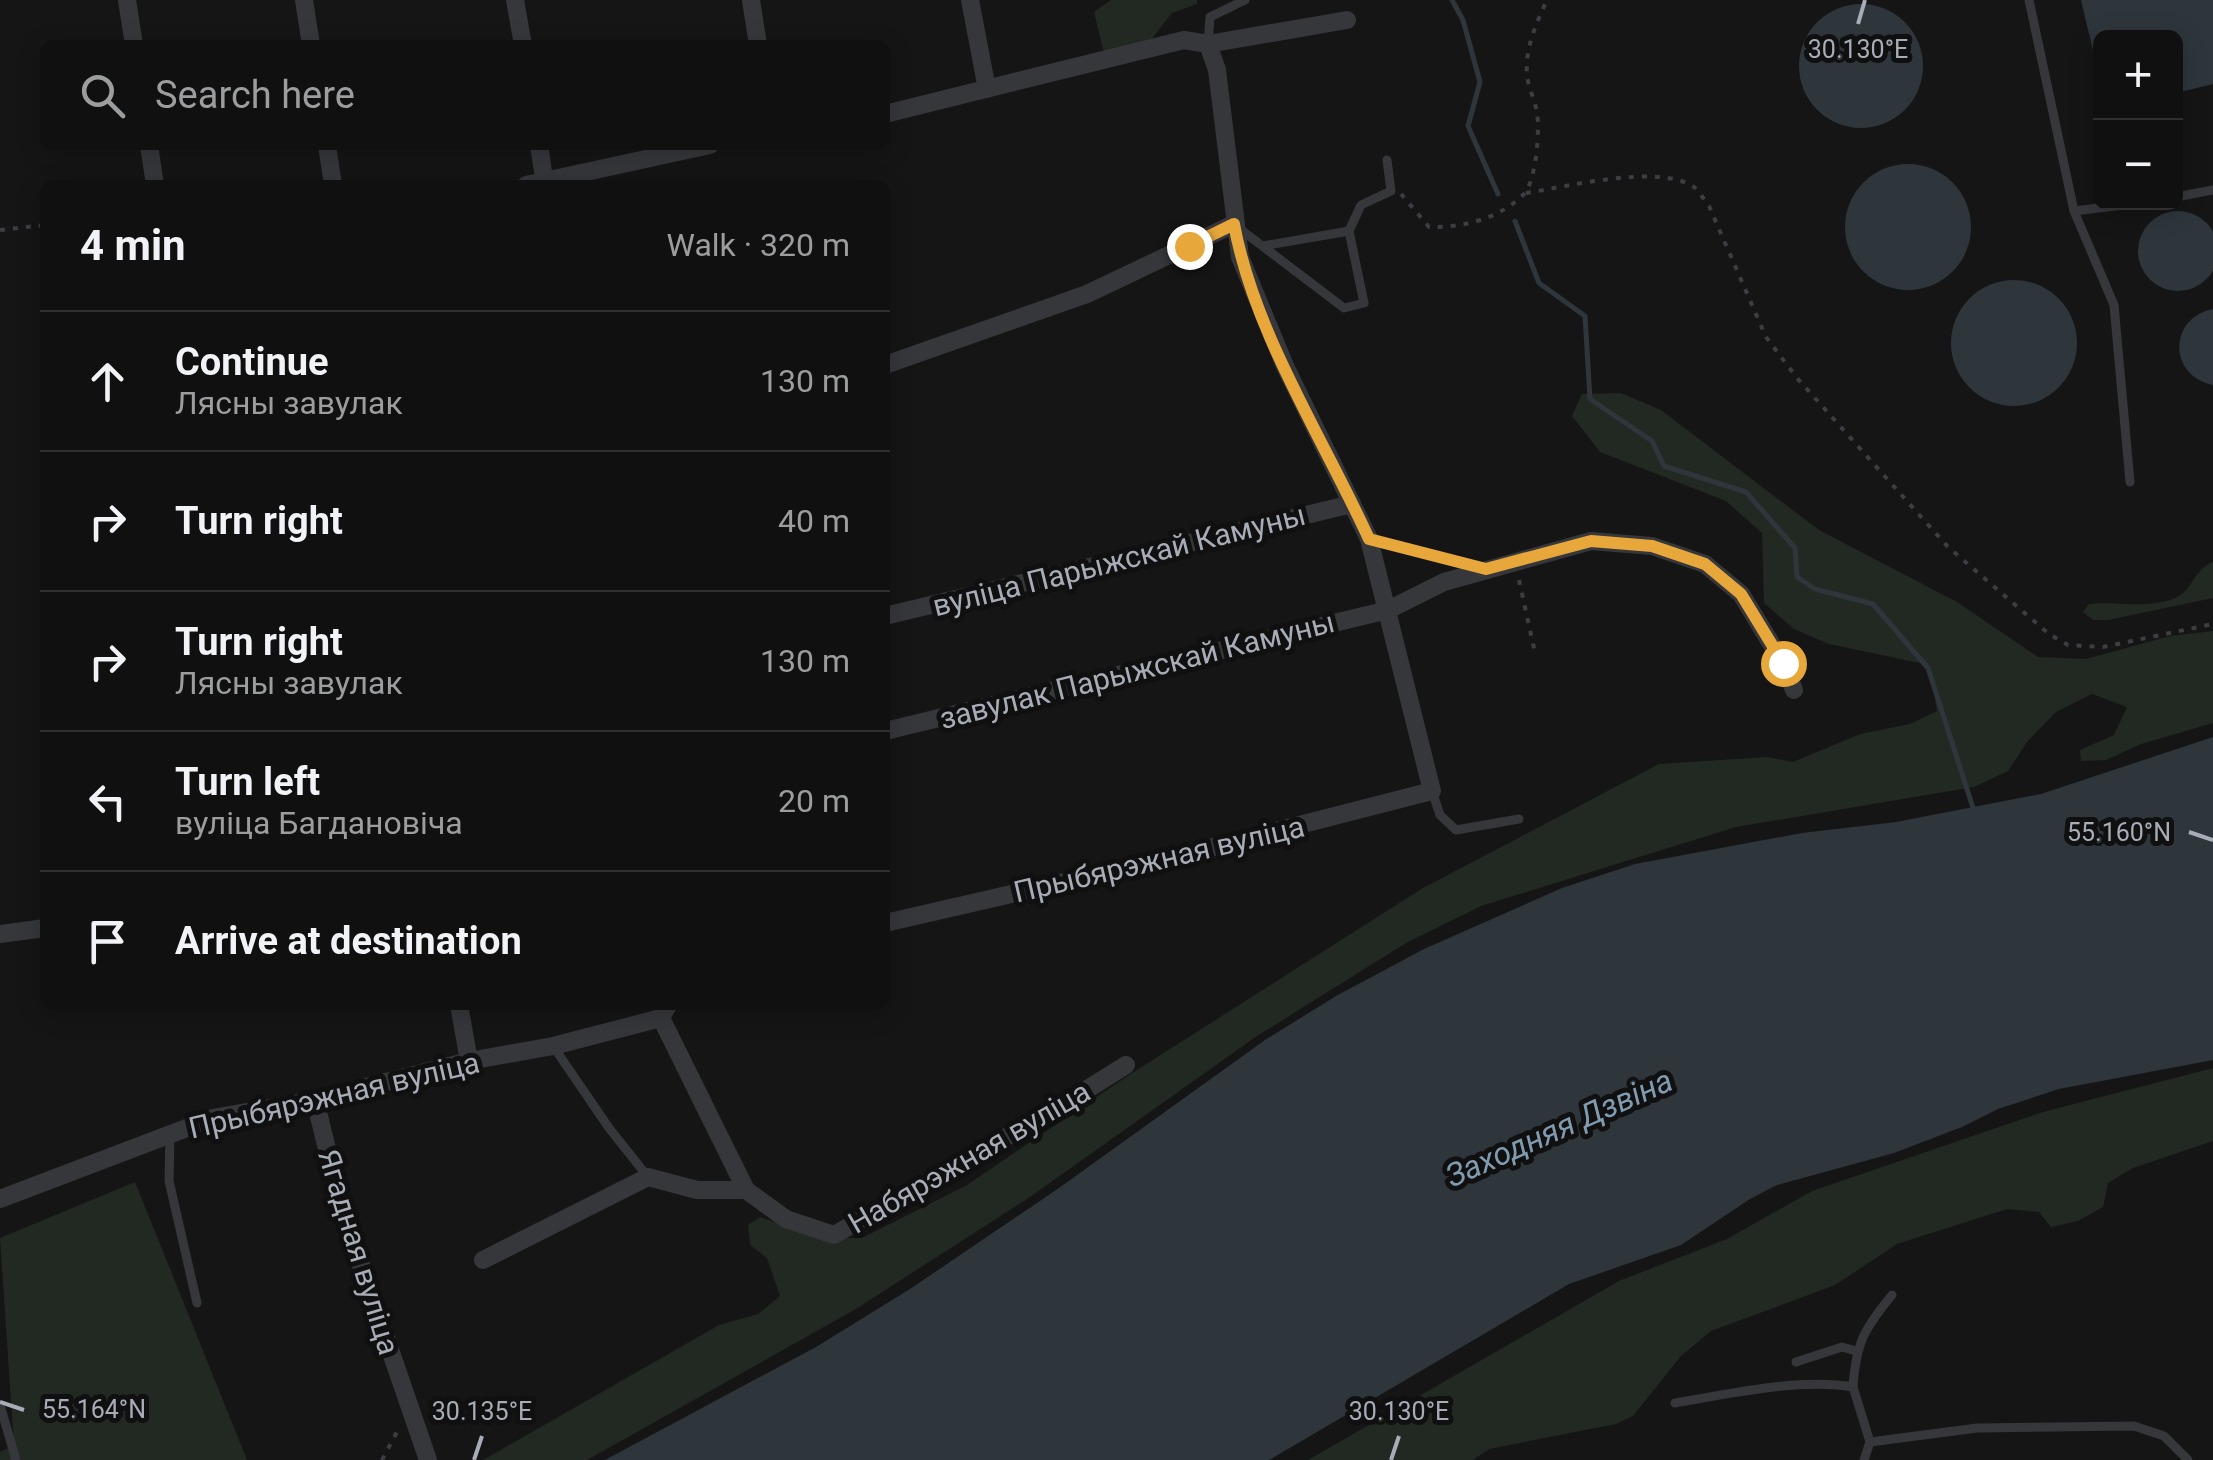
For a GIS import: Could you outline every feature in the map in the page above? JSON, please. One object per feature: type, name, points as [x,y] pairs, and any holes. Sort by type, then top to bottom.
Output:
[{"type":"street","points":[[127,0],[133,40]]},
{"type":"street","points":[[304,0],[310,40]]},
{"type":"street","points":[[515,0],[521,40]]},
{"type":"street","points":[[751,0],[757,40]]},
{"type":"street","points":[[970,0],[987,90]]},
{"type":"street","points":[[890,113],[1184,40],[1208,44],[1347,20]]},
{"type":"street","points":[[1208,44],[1217,70],[1240,257],[1258,305],[1369,539],[1432,791]]},
{"type":"street","points":[[150,150],[154,180]]},
{"type":"street","points":[[328,150],[332,180]]},
{"type":"street","points":[[539,150],[539,180]]},
{"type":"street","points":[[557,180],[688,150]]},
{"type":"street","points":[[890,363],[1087,294],[1234,224]]},
{"type":"street","name":"вуліца Парыжскай Камуны","points":[[890,615],[1352,504]]},
{"type":"street","name":"завулак Парыжскай Камуны","points":[[890,730],[1388,610],[1444,582],[1591,541],[1652,546],[1705,564],[1741,594],[1783,663],[1794,690]]},
{"type":"street","name":"Прыбярэжная вуліца","points":[[890,922],[1178,856],[1432,791]]},
{"type":"street","points":[[0,934],[40,929]]},
{"type":"street","points":[[461,1010],[469,1061]]},
{"type":"street","points":[[482,1260],[648,1176],[697,1190],[746,1190],[665,1011]]},
{"type":"street","name":"Прыбярэжная вуліца","points":[[0,1198],[213,1118],[315,1100],[469,1061],[553,1046],[665,1011]]},
{"type":"street","name":"Набярэжная вуліца","points":[[746,1190],[786,1219],[834,1235],[1126,1065]]},
{"type":"street","name":"Ягадная вуліца","points":[[315,1100],[342,1210],[428,1460]]},
{"type":"lane","points":[[1208,44],[1210,17],[1245,0]]},
{"type":"lane","points":[[2029,0],[2074,212],[2114,305],[2130,482]]},
{"type":"lane","points":[[1234,224],[1344,308],[1364,303],[1350,231],[1361,205],[1391,191],[1387,160]]},
{"type":"lane","points":[[2183,196],[2213,190]]},
{"type":"lane","points":[[2074,212],[2093,209]]},
{"type":"lane","points":[[1262,246],[1350,231]]},
{"type":"lane","points":[[1369,539],[1486,569]]},
{"type":"lane","points":[[1432,791],[1440,815],[1456,830],[1518,819]]},
{"type":"lane","points":[[553,1046],[648,1176]]},
{"type":"lane","points":[[170,1134],[169,1181],[198,1303]]},
{"type":"lane","points":[[1864,1460],[1870,1442],[1853,1387],[1856,1351],[1866,1326],[1892,1295]]},
{"type":"lane","points":[[1796,1362],[1842,1347],[1856,1351]]},
{"type":"lane","points":[[1675,1403],[1732,1393],[1832,1384],[1853,1387]]},
{"type":"lane","points":[[0,1405],[16,1460]]},
{"type":"lane","points":[[1870,1442],[1977,1428],[2134,1426],[2164,1436],[2188,1460]]},
{"type":"path","points":[[1526,193],[1537,157],[1538,115],[1527,76],[1531,34],[1547,0]]},
{"type":"path","points":[[1391,191],[1405,194],[1429,227],[1454,228],[1497,213],[1526,193],[1632,176],[1675,180],[1694,187],[1709,206],[1766,337],[1796,378],[1948,547],[2049,634],[2068,645],[2103,647],[2213,624]]},
{"type":"path","points":[[0,230],[40,226]]},
{"type":"path","points":[[1514,561],[1534,653]]},
{"type":"path","points":[[382,1460],[410,1408]]},
{"type":"shaded area","points":[[1111,0],[1197,0],[1197,4],[1172,13],[1150,41],[1113,56],[1103,50],[1094,12]]},
{"type":"shaded area","points":[[1621,393],[1661,410],[1819,530],[1957,602],[2038,657],[2086,659],[2170,636],[2213,631],[2213,723],[2141,744],[2106,760],[2081,761],[2080,750],[2114,735],[2127,707],[2092,694],[2056,712],[2027,742],[2008,771],[1974,787],[1736,827],[1481,906],[1406,943],[1257,1036],[1030,1197],[856,1309],[587,1460],[483,1460],[719,1325],[758,1314],[780,1296],[767,1258],[750,1245],[748,1225],[760,1217],[821,1238],[862,1238],[967,1185],[1126,1077],[1423,888],[1659,764],[1767,757],[1793,762],[1860,734],[1910,724],[1937,711],[1929,665],[1829,644],[1794,629],[1764,603],[1762,533],[1726,501],[1600,452],[1572,416],[1582,394]]},
{"type":"shaded area","points":[[2213,562],[2213,598],[2108,620],[2093,620],[2083,612],[2089,604],[2169,600],[2184,592],[2203,568]]},
{"type":"shaded area","points":[[2213,1068],[2213,1141],[2133,1168],[2108,1183],[2103,1207],[2078,1221],[2051,1227],[2039,1212],[2007,1209],[1897,1244],[1835,1285],[1711,1331],[1681,1356],[1633,1416],[1616,1424],[1489,1449],[1473,1460],[1308,1460],[1619,1281],[1727,1239],[1812,1191],[2043,1112]]},
{"type":"shaded area","points":[[135,1182],[247,1460],[0,1460],[0,1452],[14,1445],[0,1238]]},
{"type":"water","points":[[2081,0],[2213,0],[2213,84],[2183,91],[2183,30],[2093,30],[2093,51]]},
{"type":"water","points":[[1861,4],[1885,8],[1905,22],[1919,42],[1923,66],[1919,90],[1905,110],[1885,124],[1861,128],[1837,124],[1817,110],[1803,90],[1799,66],[1803,42],[1817,22],[1837,8]]},
{"type":"water","points":[[1908,164],[1932,169],[1952,183],[1966,203],[1971,227],[1966,251],[1952,271],[1932,285],[1908,290],[1884,285],[1864,271],[1850,251],[1845,227],[1850,203],[1864,183],[1884,169]]},
{"type":"water","points":[[2170,212],[2186,212],[2211,229],[2214,266],[2200,284],[2186,290],[2170,290],[2145,273],[2139,259],[2139,243],[2156,218]]},
{"type":"water","points":[[2014,280],[2038,285],[2058,299],[2072,319],[2077,343],[2072,367],[2058,387],[2038,401],[2014,406],[1990,401],[1970,387],[1956,367],[1951,343],[1956,319],[1970,299],[1990,285]]},
{"type":"water","points":[[2213,309],[2213,385],[2188,371],[2179,347],[2188,323]]},
{"type":"water","name":"Заходняя Дзвіна","points":[[2213,737],[2213,1060],[2059,1089],[1998,1109],[1894,1153],[1777,1185],[1681,1245],[1569,1284],[1269,1460],[605,1460],[816,1347],[910,1289],[1265,1040],[1424,949],[1562,888],[1635,864],[2041,794]]},
{"type":"waterway","points":[[1452,0],[1463,20],[1480,82],[1468,126],[1498,194]]},
{"type":"waterway","points":[[1515,221],[1539,283],[1585,316],[1590,399],[1652,441],[1664,466],[1746,492],[1795,548],[1797,577],[1815,589],[1873,604],[1928,668],[1975,814]]},
{"type":"route","points":[[1189,246],[1234,224],[1240,257],[1258,305],[1369,539],[1486,569],[1591,541],[1652,546],[1705,564],[1741,594],[1783,663]]}]
